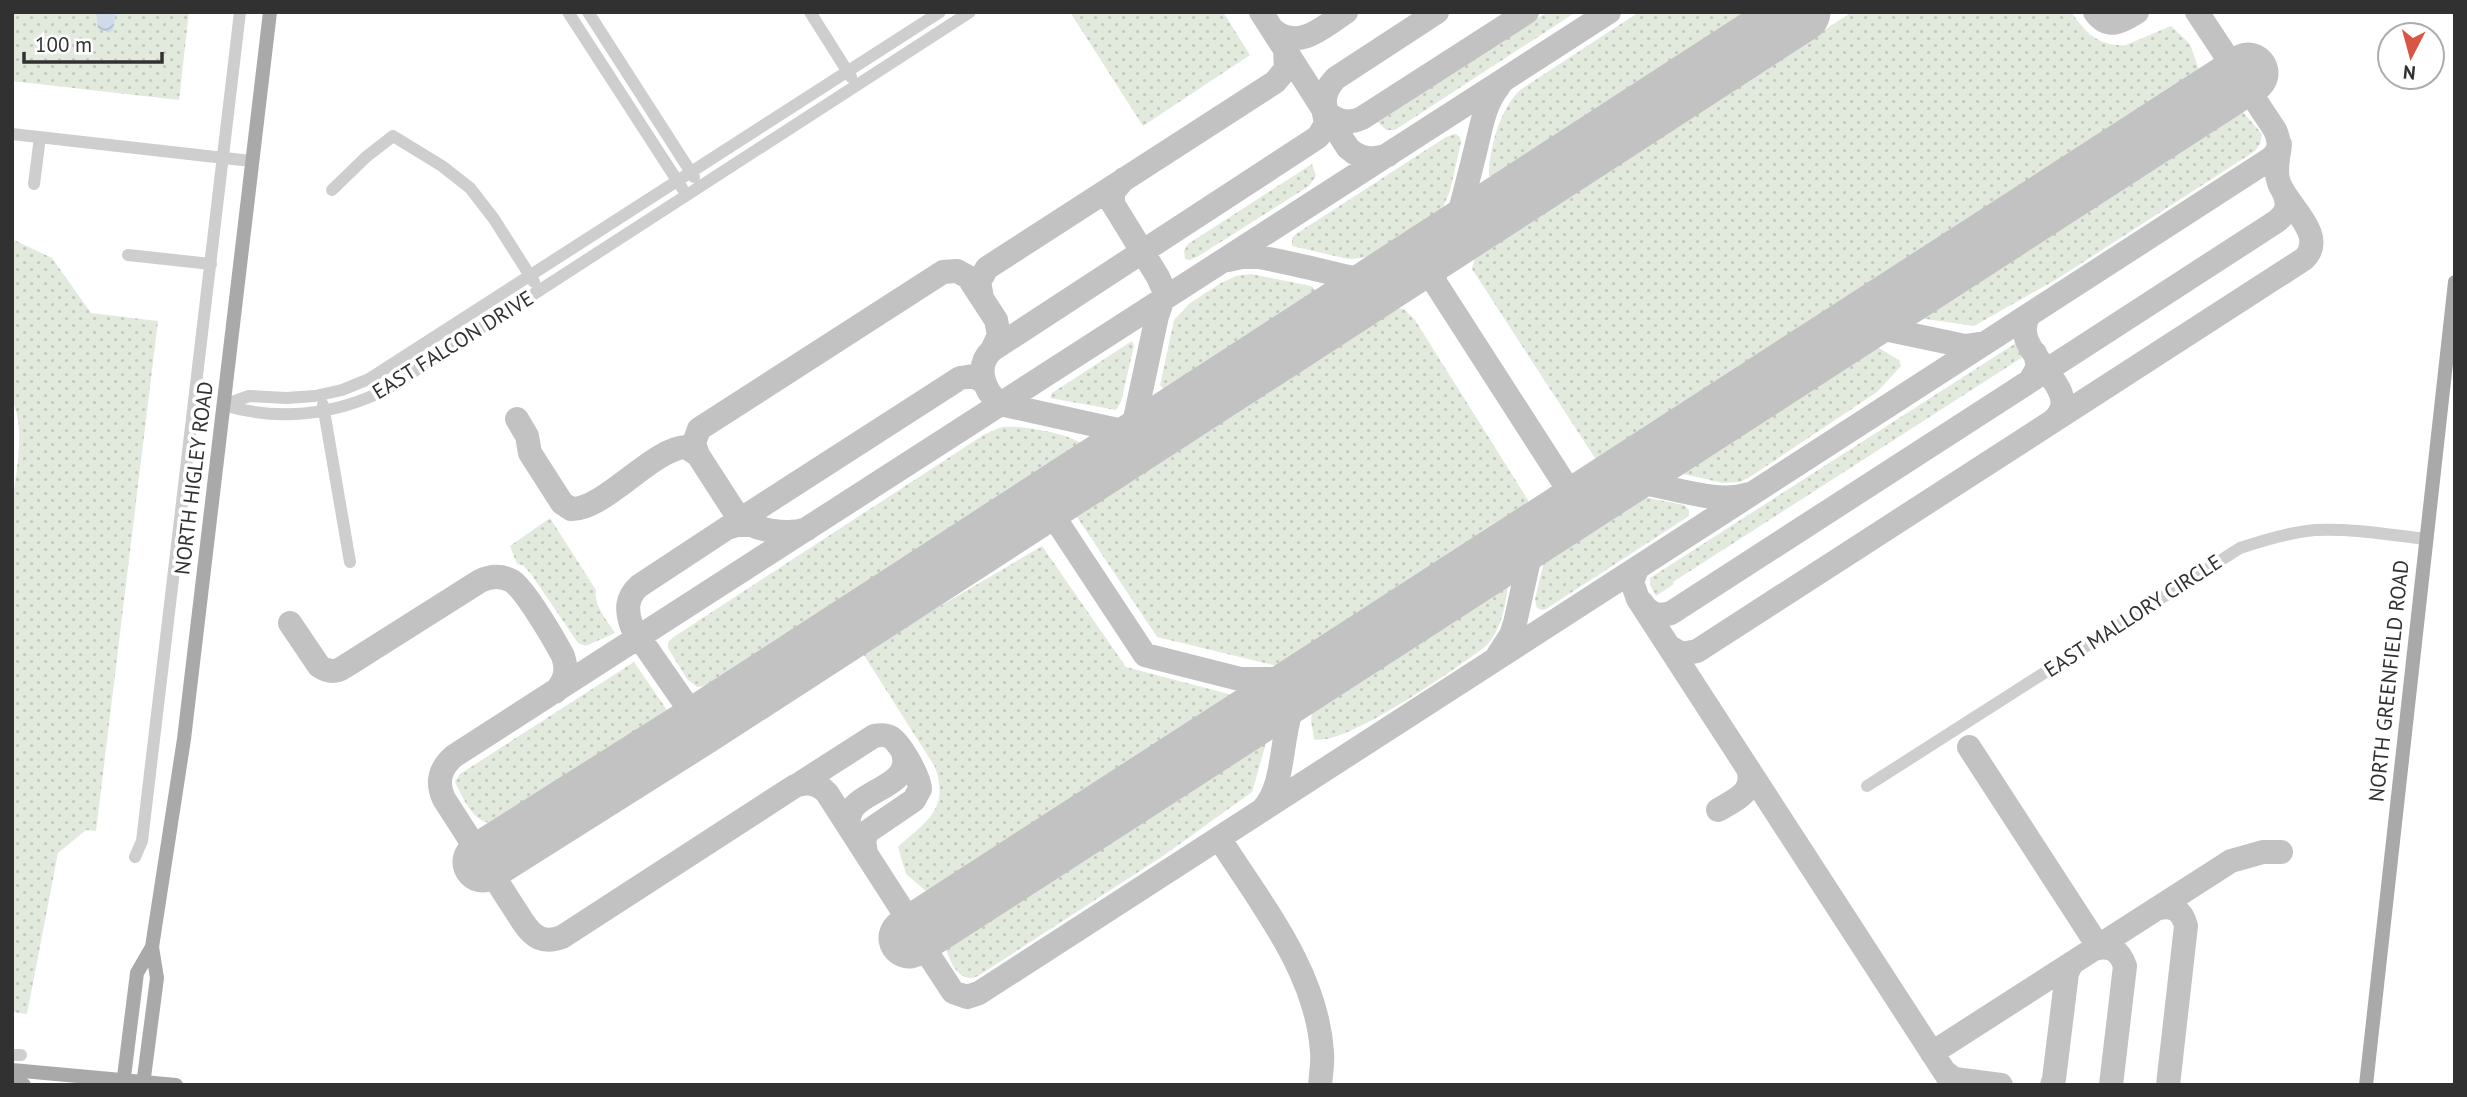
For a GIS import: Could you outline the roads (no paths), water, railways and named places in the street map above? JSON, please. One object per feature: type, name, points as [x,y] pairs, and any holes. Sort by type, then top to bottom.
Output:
[{"type":"main road","name":"NORTH HIGLEY ROAD","points":[[143,1083],[158,978],[152,947],[184,739],[270,12]]},
{"type":"main road","name":"NORTH GREENFIELD ROAD","points":[[2366,1085],[2455,282]]},
{"type":"main road","name":"NORTH HIGLEY ROAD","points":[[123,1082],[137,973],[152,947]]},
{"type":"main road","points":[[12,1070],[176,1085]]},
{"type":"main road","points":[[12,1083],[24,1085]]},
{"type":"street","name":"NORTH HIGLEY ROAD","points":[[135,857],[142,841],[240,12]]},
{"type":"street","points":[[568,12],[686,195]]},
{"type":"street","points":[[588,12],[700,186]]},
{"type":"street","points":[[810,12],[857,86]]},
{"type":"street","name":"EAST FALCON DRIVE","points":[[224,405],[249,396],[286,398],[321,395],[355,386],[381,372],[940,12]]},
{"type":"street","name":"EAST FALCON DRIVE","points":[[224,405],[247,412],[282,415],[324,411],[360,402],[387,389],[970,12]]},
{"type":"street","points":[[593,51],[607,41]]},
{"type":"street","points":[[12,134],[251,162]]},
{"type":"street","points":[[332,190],[366,157],[393,136],[442,166],[470,188],[494,219],[531,277],[538,293]]},
{"type":"street","points":[[34,184],[40,137]]},
{"type":"street","points":[[128,255],[211,264]]},
{"type":"street","points":[[321,395],[350,562]]},
{"type":"street","name":"EAST MALLORY CIRCLE","points":[[1867,786],[2240,548],[2315,530],[2342,530],[2426,539]]},
{"type":"water","points":[[96,12],[116,12],[113,30],[109,33],[98,28]]}]
